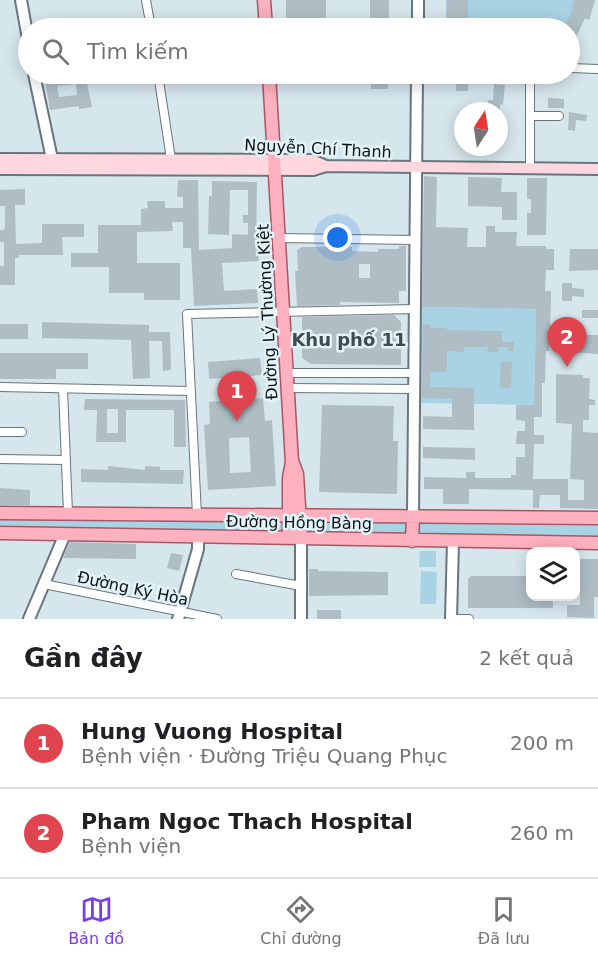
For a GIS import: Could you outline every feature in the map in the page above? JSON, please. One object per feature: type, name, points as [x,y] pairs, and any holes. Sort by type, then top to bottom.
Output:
[{"type":"main road","points":[[264,0],[265,18]]},
{"type":"main road","name":"Đường Lý Thường Kiệt","points":[[270,84],[292,462],[289,497],[294,515]]},
{"type":"main road","points":[[0,159],[37,164],[172,164]]},
{"type":"main road","points":[[0,169],[37,164]]},
{"type":"main road","name":"Nguyễn Chí Thanh","points":[[172,164],[275,165],[313,170],[326,166],[598,169]]},
{"type":"main road","name":"Đường Lý Thường Kiệt","points":[[292,462],[297,474],[294,515]]},
{"type":"main road","points":[[272,515],[289,497]]},
{"type":"main road","name":"Đường Hồng Bàng","points":[[0,513],[598,518]]},
{"type":"main road","points":[[65,534],[68,513]]},
{"type":"main road","points":[[197,515],[198,537]]},
{"type":"main road","points":[[294,515],[295,538]]},
{"type":"main road","points":[[412,541],[413,517]]},
{"type":"main road","name":"Đường Hồng Bàng","points":[[0,533],[598,543]]},
{"type":"street","points":[[21,0],[24,18]]},
{"type":"street","points":[[146,0],[149,18]]},
{"type":"street","points":[[418,0],[418,18]]},
{"type":"street","points":[[580,68],[598,69]]},
{"type":"street","points":[[36,84],[53,164]]},
{"type":"street","points":[[160,84],[172,164]]},
{"type":"street","points":[[413,517],[417,84]]},
{"type":"street","points":[[530,84],[530,168]]},
{"type":"street","points":[[530,116],[559,117]]},
{"type":"street","points":[[279,238],[415,240]]},
{"type":"street","points":[[197,515],[187,314],[415,309]]},
{"type":"street","points":[[287,373],[414,373]]},
{"type":"street","points":[[0,387],[190,391]]},
{"type":"street","points":[[288,388],[414,389]]},
{"type":"street","points":[[63,389],[68,513]]},
{"type":"street","points":[[0,432],[22,432]]},
{"type":"street","points":[[0,459],[66,460]]},
{"type":"street","points":[[29,619],[65,534]]},
{"type":"street","points":[[179,615],[198,549],[198,537]]},
{"type":"street","points":[[295,538],[301,586],[301,619]]},
{"type":"street","points":[[453,541],[451,619],[469,619]]},
{"type":"street","points":[[236,574],[301,586]]},
{"type":"street","name":"Đường Ký Hòa","points":[[44,584],[179,615],[217,619]]},
{"type":"shaded area","points":[[446,0],[595,0],[589,20],[585,18],[580,29],[580,18],[446,18]]},
{"type":"shaded area","points":[[421,307],[536,309],[534,405],[420,403]]},
{"type":"shaded area","points":[[0,517],[284,521],[284,533],[0,529]]},
{"type":"shaded area","points":[[305,521],[598,523],[598,537],[305,535]]},
{"type":"shaded area","points":[[420,551],[436,551],[436,567],[419,567]]},
{"type":"shaded area","points":[[421,571],[437,572],[436,604],[420,604]]},
{"type":"building","points":[[286,0],[326,0],[326,18],[286,18]]},
{"type":"building","points":[[370,0],[389,0],[389,18],[370,18]]},
{"type":"building","points":[[447,0],[468,0],[468,18],[446,18]]},
{"type":"building","points":[[574,0],[595,0],[589,20],[585,18],[580,29],[580,18],[568,18]]},
{"type":"building","points":[[46,84],[76,84],[87,84],[92,107],[79,109],[79,106],[50,110]],"holes":[[[76,84],[77,95],[59,97],[57,86]]]},
{"type":"building","points":[[371,84],[388,84],[388,89],[371,89]]},
{"type":"building","points":[[456,84],[468,84],[468,91],[456,91]]},
{"type":"building","points":[[494,84],[505,85],[503,102],[488,102],[488,100],[493,100]]},
{"type":"building","points":[[548,98],[564,99],[564,108],[548,108]]},
{"type":"building","points":[[569,112],[587,115],[586,121],[576,120],[575,131],[568,130]]},
{"type":"building","points":[[424,176],[437,177],[436,227],[468,228],[467,247],[486,247],[486,226],[495,226],[495,232],[517,232],[516,246],[546,246],[546,249],[554,249],[554,270],[546,270],[545,291],[551,291],[551,303],[549,351],[546,351],[545,383],[542,383],[542,417],[534,417],[534,435],[544,435],[544,444],[534,444],[533,479],[568,479],[568,500],[584,500],[584,480],[570,479],[572,424],[556,423],[556,374],[583,375],[583,378],[590,378],[589,399],[595,400],[595,405],[589,405],[589,420],[583,420],[583,432],[598,433],[598,509],[560,508],[560,495],[540,495],[539,508],[533,508],[533,490],[469,489],[469,504],[443,504],[443,489],[424,489],[424,477],[466,478],[466,472],[475,472],[475,478],[511,478],[511,475],[516,475],[516,457],[525,457],[525,444],[516,444],[517,431],[525,431],[525,421],[516,420],[516,405],[534,405],[536,309],[422,307]]},
{"type":"building","points":[[468,177],[502,178],[501,192],[517,192],[517,220],[502,220],[502,207],[468,206]]},
{"type":"building","points":[[527,178],[547,178],[546,235],[527,235],[527,213],[531,213],[531,199],[527,199]]},
{"type":"building","points":[[178,180],[198,180],[199,250],[232,248],[232,234],[248,235],[248,223],[243,223],[243,215],[248,215],[248,190],[230,190],[229,235],[208,234],[209,196],[212,196],[212,181],[257,182],[256,247],[258,247],[259,261],[222,263],[224,291],[257,289],[258,303],[194,306],[191,248],[183,248],[183,222],[172,222],[173,231],[137,232],[137,263],[180,263],[180,300],[144,300],[144,293],[109,293],[109,267],[71,267],[71,253],[98,253],[98,225],[141,225],[141,209],[148,208],[147,201],[165,201],[165,208],[183,208],[183,197],[177,197]]},
{"type":"building","points":[[25,189],[25,205],[15,205],[16,244],[42,243],[42,224],[84,224],[84,237],[62,237],[63,255],[19,255],[19,258],[15,258],[15,285],[0,285],[0,266],[4,266],[4,242],[0,242],[0,230],[4,230],[5,206],[0,206],[0,190]]},
{"type":"building","points":[[399,246],[406,246],[406,291],[399,291],[399,303],[340,302],[340,305],[297,306],[295,271],[298,271],[297,250],[302,247],[352,247],[352,251],[378,252],[378,249],[399,249]],"holes":[[[359,264],[370,264],[370,278],[359,278]]]},
{"type":"building","points":[[570,249],[598,249],[598,270],[569,271]]},
{"type":"building","points":[[562,283],[572,283],[572,288],[584,289],[584,297],[572,296],[572,301],[562,301]]},
{"type":"building","points":[[582,310],[598,310],[598,318],[582,318]]},
{"type":"building","points":[[394,315],[401,322],[401,365],[311,364],[302,358],[302,317]]},
{"type":"building","points":[[42,322],[149,325],[149,332],[170,332],[171,370],[163,371],[162,341],[149,341],[150,378],[133,379],[131,340],[42,338]]},
{"type":"building","points":[[0,324],[28,324],[28,339],[0,339]]},
{"type":"building","points":[[423,324],[431,325],[431,328],[447,328],[447,330],[502,331],[502,342],[514,342],[514,351],[508,351],[508,347],[498,347],[498,352],[487,352],[488,347],[464,347],[464,352],[447,351],[447,372],[431,372],[430,387],[474,388],[474,430],[423,429],[423,416],[452,417],[452,399],[422,398]]},
{"type":"building","points":[[562,334],[598,335],[598,354],[561,351]]},
{"type":"building","points":[[0,353],[88,353],[88,369],[56,369],[56,379],[0,379]]},
{"type":"building","points":[[260,358],[262,375],[209,379],[208,362]]},
{"type":"building","points":[[501,361],[512,362],[511,388],[500,387]]},
{"type":"building","points":[[263,398],[265,421],[272,420],[276,486],[208,490],[204,425],[210,424],[209,402]],"holes":[[[249,437],[251,472],[230,473],[229,438]]]},
{"type":"building","points":[[85,399],[185,400],[186,447],[174,447],[174,410],[126,410],[126,442],[96,442],[97,410],[84,410]],"holes":[[[107,409],[118,409],[118,433],[107,433]]]},
{"type":"building","points":[[322,405],[394,406],[393,441],[398,441],[397,494],[319,492]]},
{"type":"building","points":[[423,447],[475,448],[475,460],[423,458]]},
{"type":"building","points":[[108,466],[145,470],[145,466],[160,467],[160,470],[184,470],[183,484],[81,482],[81,469],[108,470]]},
{"type":"building","points":[[0,488],[30,490],[30,505],[0,505]]},
{"type":"building","points":[[70,542],[136,544],[136,559],[63,558]]},
{"type":"building","points":[[171,553],[183,555],[179,571],[167,568]]},
{"type":"building","points":[[580,559],[598,559],[598,597],[594,597],[594,618],[567,617],[567,605],[580,605]]},
{"type":"building","points":[[309,569],[388,572],[388,595],[309,596]]},
{"type":"building","points":[[471,576],[526,576],[526,601],[553,601],[553,608],[468,608],[468,579]]},
{"type":"building","points":[[317,610],[341,610],[341,619],[317,619]]},
{"type":"place","name":"Pham Ngoc Thach Hospital","points":[[567,367]]},
{"type":"place","name":"Hung Vuong Hospital","points":[[237,421]]},
{"type":"district","name":"Khu phố 11","points":[[349,340]]}]
